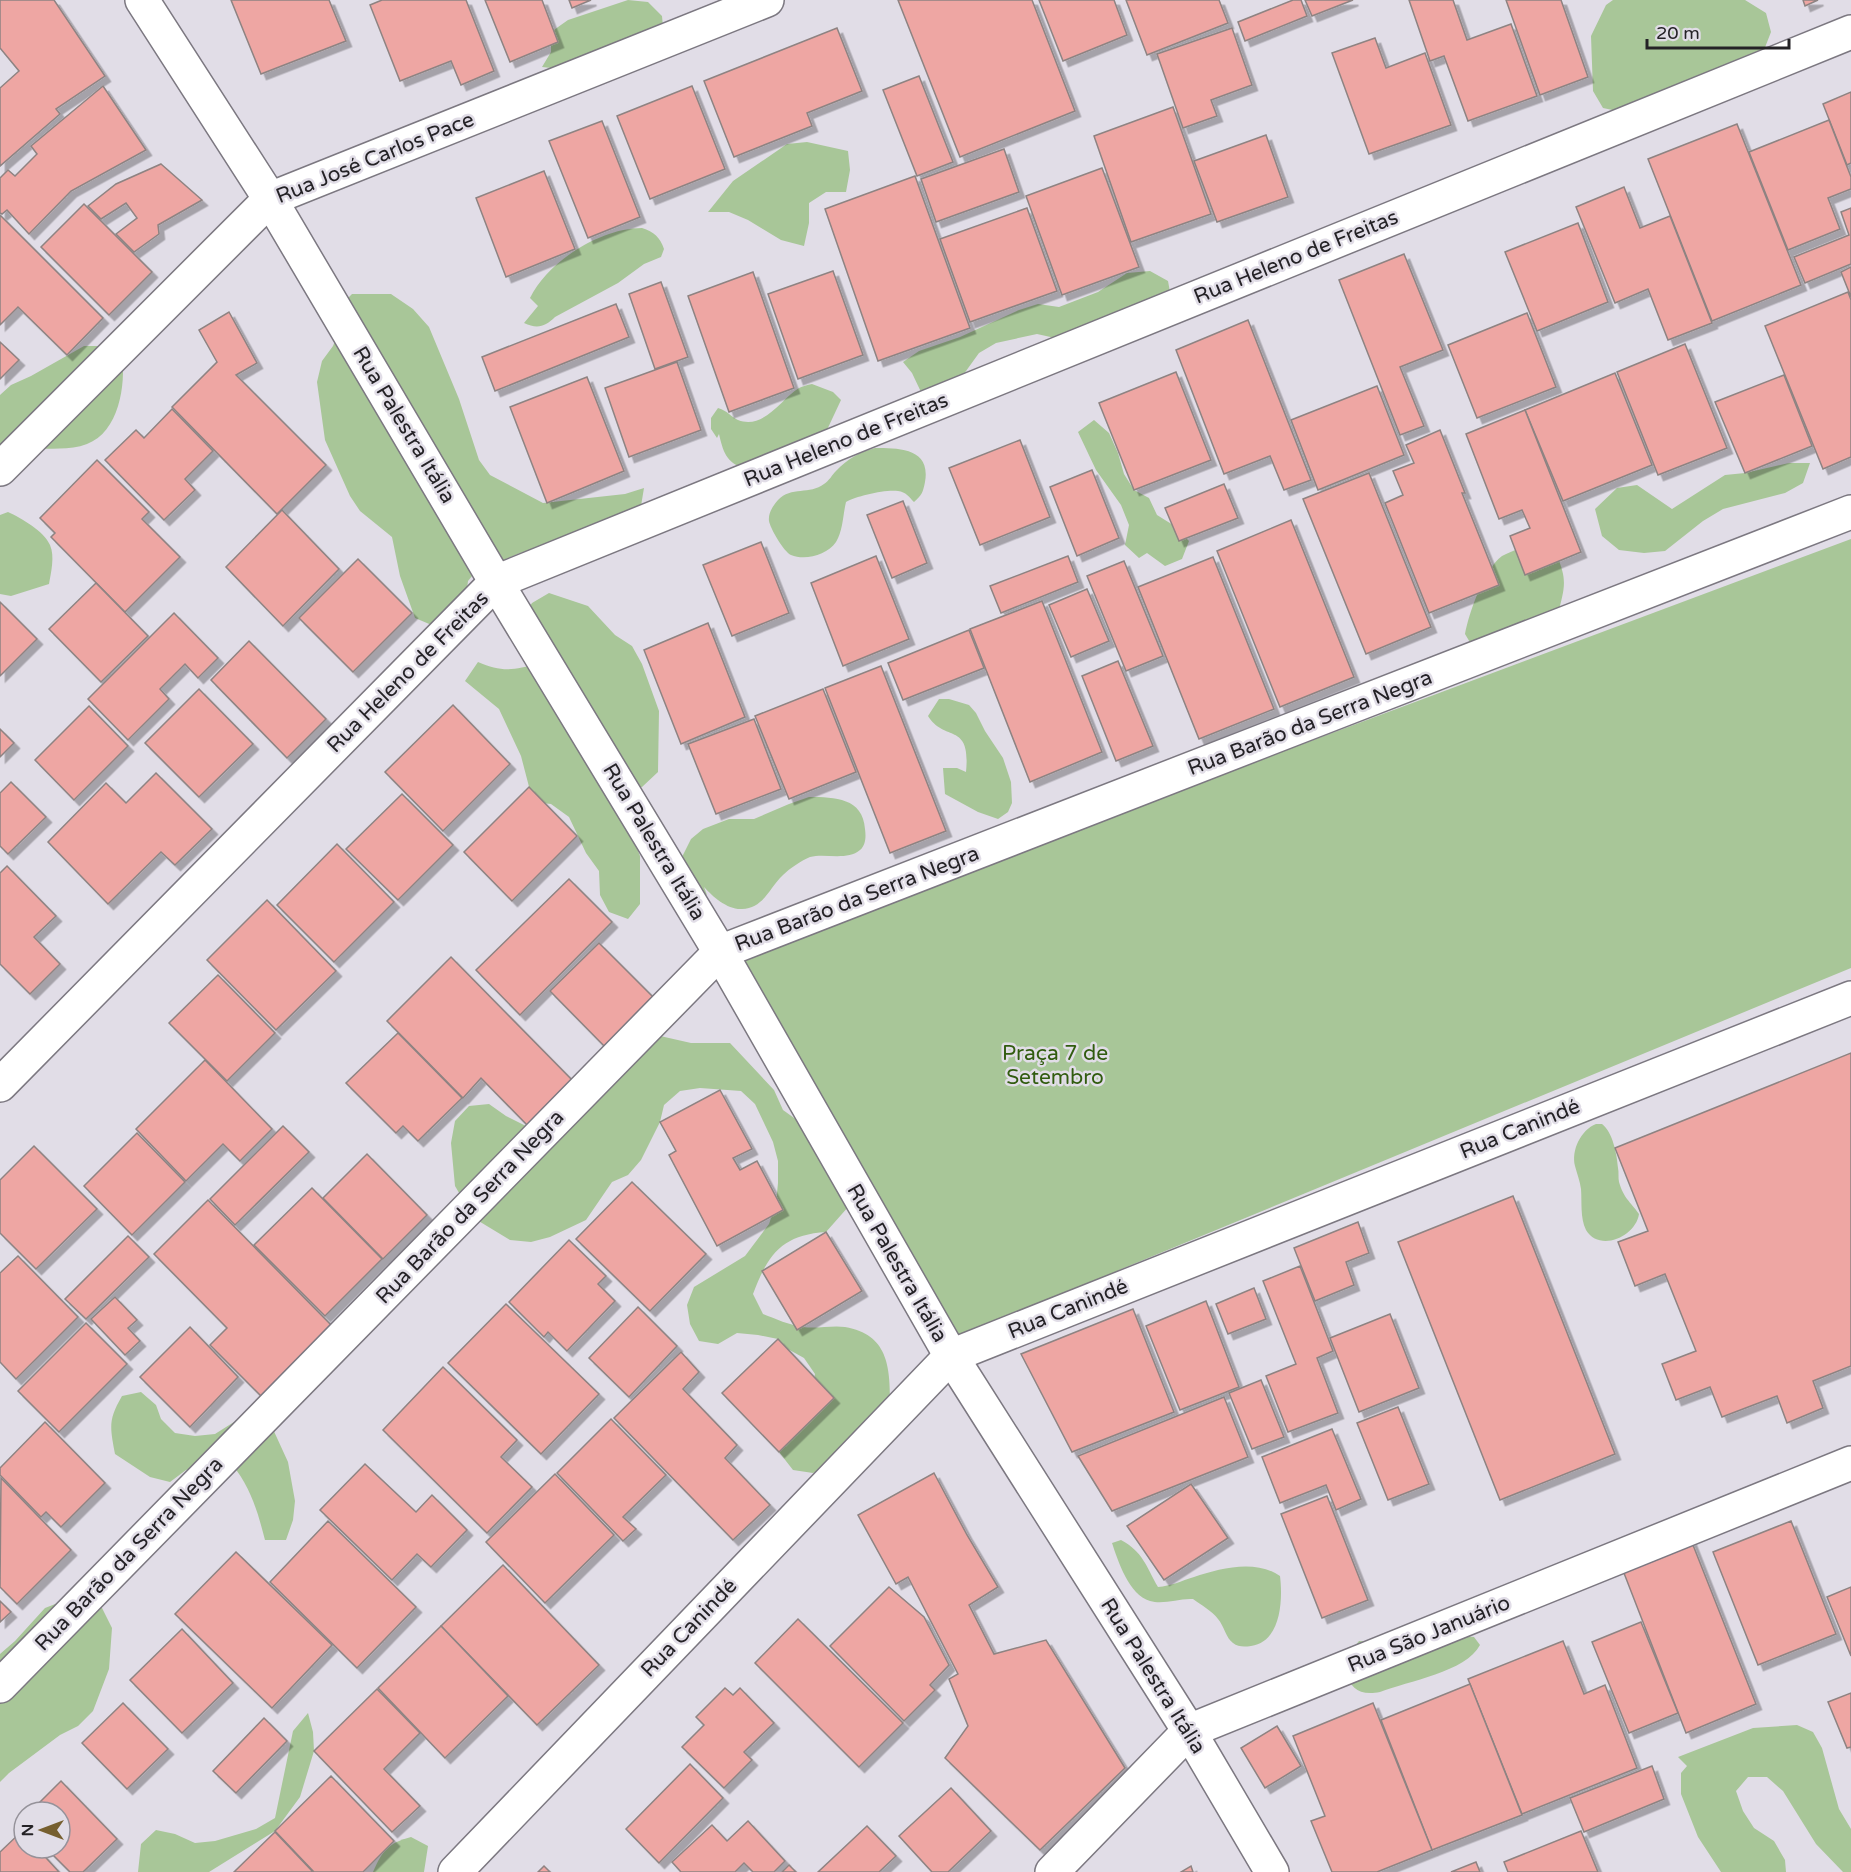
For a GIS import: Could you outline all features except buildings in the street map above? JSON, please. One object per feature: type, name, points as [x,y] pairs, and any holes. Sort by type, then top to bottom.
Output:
[{"type":"street","name":"Rua Palestra Itália","points":[[142,0],[270,199],[496,582],[720,952],[951,1356],[1189,1731],[1272,1872]]},
{"type":"street","name":"Rua José Carlos Pace","points":[[0,469],[270,199],[767,0]]},
{"type":"street","name":"Rua Heleno de Freitas","points":[[0,1085],[496,582],[1851,32]]},
{"type":"street","name":"Rua Barão da Serra Negra","points":[[0,1686],[720,952],[1851,512]]},
{"type":"street","name":"Rua Canindé","points":[[455,1872],[951,1356],[1851,998]]},
{"type":"street","name":"Rua São Januário","points":[[1052,1872],[1189,1731],[1851,1463]]},
{"type":"green space","points":[[628,0],[648,2],[662,16],[664,38],[579,71],[542,67],[551,52],[551,32],[568,20]]},
{"type":"green space","points":[[1613,0],[1745,0],[1766,13],[1771,32],[1764,50],[1747,61],[1726,65],[1690,88],[1622,112],[1603,108],[1593,91],[1591,36],[1606,5]]},
{"type":"green space","points":[[807,142],[848,151],[850,170],[846,192],[826,192],[809,203],[809,223],[804,246],[781,240],[748,220],[729,212],[708,212],[733,181],[787,144]]},
{"type":"green space","points":[[642,228],[653,233],[661,241],[664,249],[661,257],[644,264],[618,283],[544,325],[533,326],[524,323],[538,306],[530,298],[549,271],[577,249],[593,240],[626,229]]},
{"type":"green space","points":[[1150,271],[1168,281],[1170,292],[1064,340],[1037,334],[996,343],[979,353],[953,389],[921,392],[912,373],[903,362],[919,351],[960,337],[1019,310],[1038,304],[1059,307],[1098,292],[1127,273]]},
{"type":"green space","points":[[352,294],[391,294],[413,309],[429,327],[459,399],[479,460],[490,475],[543,503],[625,494],[644,488],[640,512],[601,532],[481,565],[468,581],[465,604],[434,626],[415,618],[400,576],[392,537],[360,511],[350,496],[325,440],[317,382],[322,361],[333,346],[340,329],[341,305]]},
{"type":"green space","points":[[84,346],[103,346],[122,355],[121,393],[118,406],[107,429],[98,438],[80,446],[28,450],[0,457],[0,395],[11,385]]},
{"type":"green space","points":[[812,384],[833,392],[841,400],[826,432],[744,468],[729,460],[719,434],[717,438],[711,429],[711,418],[718,408],[738,420],[756,421],[772,412],[799,388]]},
{"type":"green space","points":[[1094,420],[1109,433],[1124,474],[1134,490],[1149,498],[1157,515],[1173,525],[1189,541],[1182,559],[1165,566],[1147,553],[1139,558],[1125,545],[1129,525],[1121,505],[1096,470],[1078,432]]},
{"type":"green space","points":[[875,448],[903,450],[918,456],[926,471],[924,488],[919,497],[914,502],[903,492],[886,491],[871,493],[846,502],[840,533],[832,547],[809,557],[797,557],[788,553],[778,540],[769,521],[770,512],[778,500],[789,493],[819,487],[849,460]]},
{"type":"green space","points":[[1789,463],[1810,463],[1803,483],[1785,493],[1723,509],[1703,521],[1665,551],[1644,553],[1619,550],[1602,536],[1595,509],[1617,488],[1637,485],[1672,509],[1725,475]]},
{"type":"green space","points":[[8,512],[38,530],[50,545],[52,554],[49,584],[11,596],[0,594],[0,515]]},
{"type":"green space","name":"Praça 7 de Setembro","points":[[1851,539],[1851,968],[1119,1270],[1102,1281],[1081,1286],[959,1336],[736,956]]},
{"type":"green space","points":[[1520,548],[1557,556],[1564,579],[1558,614],[1477,654],[1465,634],[1478,592],[1495,562],[1502,556]]},
{"type":"green space","points":[[549,593],[588,606],[615,635],[632,646],[642,664],[659,711],[658,772],[642,787],[623,789],[611,804],[633,837],[640,856],[640,904],[628,919],[609,912],[600,895],[599,871],[586,853],[569,817],[551,804],[533,802],[521,756],[499,709],[465,681],[478,662],[494,668],[508,669],[538,663],[520,621],[532,603]]},
{"type":"green space","points":[[939,699],[949,699],[969,705],[1003,758],[1011,782],[1012,803],[1008,812],[998,819],[978,812],[945,794],[943,768],[957,768],[966,772],[966,756],[965,746],[961,739],[942,729],[928,716]]},
{"type":"green space","points":[[809,797],[846,801],[859,811],[863,819],[865,835],[860,850],[849,855],[807,858],[783,875],[756,905],[742,909],[726,905],[704,887],[707,895],[697,891],[681,869],[682,857],[691,839],[703,829],[729,819],[754,819]]},
{"type":"green space","points":[[647,1033],[691,1043],[730,1043],[774,1090],[783,1110],[815,1133],[849,1206],[826,1232],[798,1237],[779,1249],[765,1268],[753,1294],[763,1314],[803,1327],[845,1327],[860,1331],[872,1338],[880,1347],[885,1358],[890,1383],[890,1412],[832,1464],[813,1473],[793,1470],[779,1452],[812,1396],[815,1374],[804,1358],[786,1348],[778,1339],[758,1335],[737,1333],[718,1344],[699,1341],[690,1324],[687,1305],[694,1287],[745,1256],[769,1224],[776,1203],[778,1161],[773,1142],[755,1104],[741,1091],[700,1088],[680,1091],[664,1105],[660,1122],[641,1160],[628,1175],[612,1182],[586,1220],[550,1237],[531,1242],[510,1240],[477,1220],[455,1186],[451,1143],[455,1121],[469,1106],[489,1104],[530,1128]]},
{"type":"green space","points":[[1596,1124],[1602,1124],[1612,1138],[1621,1188],[1639,1214],[1636,1222],[1625,1235],[1608,1241],[1592,1237],[1586,1230],[1582,1215],[1581,1186],[1574,1160],[1578,1141]]},
{"type":"green space","points":[[141,1392],[156,1405],[161,1419],[175,1433],[195,1436],[215,1434],[234,1422],[255,1417],[272,1427],[288,1462],[295,1501],[293,1520],[286,1540],[265,1540],[247,1487],[227,1459],[186,1470],[170,1482],[150,1477],[115,1454],[111,1430],[114,1411],[122,1396]]},
{"type":"green space","points":[[1121,1540],[1139,1555],[1158,1587],[1226,1568],[1249,1566],[1280,1576],[1280,1608],[1269,1637],[1251,1646],[1239,1646],[1231,1641],[1216,1616],[1193,1599],[1161,1602],[1143,1598],[1130,1585],[1118,1559],[1112,1543]]},
{"type":"green space","points":[[83,1600],[102,1608],[112,1628],[109,1669],[93,1711],[78,1726],[60,1735],[0,1782],[0,1654],[45,1608],[63,1601]]},
{"type":"green space","points":[[1452,1635],[1474,1637],[1480,1645],[1473,1654],[1450,1669],[1380,1692],[1368,1693],[1358,1690],[1348,1678],[1349,1659],[1359,1641],[1379,1642]]},
{"type":"green space","points":[[308,1713],[313,1732],[314,1751],[300,1797],[275,1831],[209,1872],[138,1872],[141,1844],[156,1830],[175,1834],[195,1843],[215,1841],[256,1829],[275,1818],[293,1731]]},
{"type":"green space","points":[[1797,1725],[1813,1732],[1822,1748],[1839,1809],[1851,1829],[1851,1872],[1843,1872],[1816,1844],[1783,1791],[1767,1777],[1748,1777],[1736,1791],[1743,1811],[1754,1828],[1774,1841],[1785,1860],[1786,1872],[1721,1872],[1698,1837],[1681,1794],[1681,1773],[1687,1766],[1678,1757],[1753,1728]]},
{"type":"green space","points":[[411,1837],[428,1846],[424,1872],[373,1872],[391,1845]]}]
